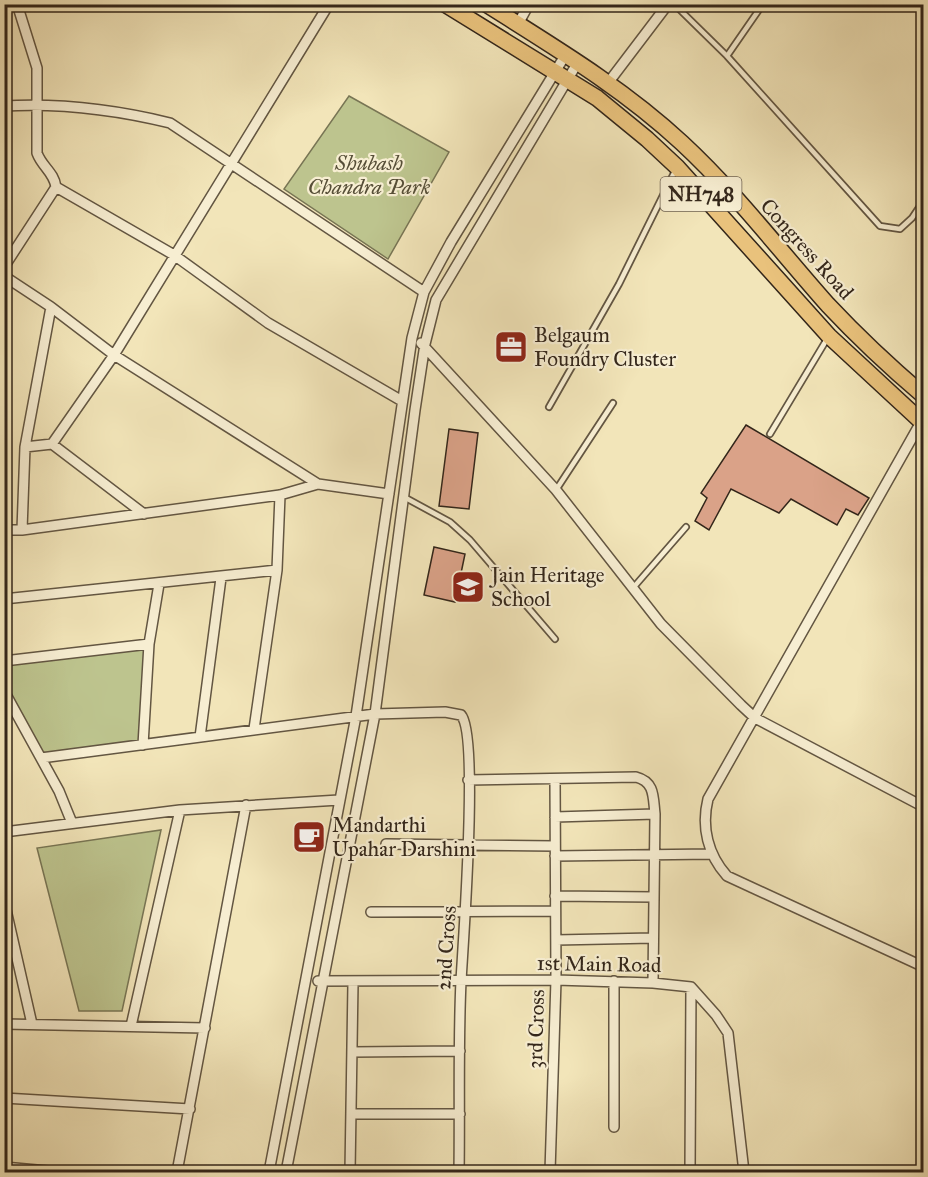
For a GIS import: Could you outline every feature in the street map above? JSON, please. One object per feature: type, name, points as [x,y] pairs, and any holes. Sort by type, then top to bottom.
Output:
[{"type":"highway","name":"NH748","points":[[445,4],[561,75],[627,121],[677,168],[829,336],[922,423]]},
{"type":"highway","name":"Congress Road","points":[[486,4],[572,58],[645,110],[684,145],[830,307],[887,364],[924,396]]},
{"type":"street","points":[[4,267],[56,187],[55,178],[41,164],[37,153],[37,68],[16,4]]},
{"type":"street","points":[[52,444],[114,355],[330,4]]},
{"type":"street","points":[[518,24],[530,4]]},
{"type":"street","points":[[609,83],[668,4]]},
{"type":"street","points":[[269,1173],[356,716],[412,338],[424,292],[451,242],[572,58]]},
{"type":"street","points":[[286,1173],[375,714],[425,344],[436,300],[572,58]]},
{"type":"street","points":[[4,106],[37,104],[138,115],[170,123],[424,292]]},
{"type":"street","points":[[56,187],[174,255],[268,323],[402,401]]},
{"type":"street","points":[[4,276],[114,355],[318,484],[388,494]]},
{"type":"street","points":[[21,530],[25,447],[51,308]]},
{"type":"street","points":[[412,338],[425,344],[556,490],[633,588],[691,656],[755,718],[922,804]]},
{"type":"street","points":[[922,423],[708,799],[705,831],[712,854],[727,876],[924,968]]},
{"type":"street","points":[[25,447],[52,444],[144,514]]},
{"type":"street","points":[[4,530],[21,530],[280,495],[318,484]]},
{"type":"street","points":[[254,729],[277,570],[280,495]]},
{"type":"street","points":[[4,599],[221,578],[277,570]]},
{"type":"street","points":[[200,737],[221,578]]},
{"type":"street","points":[[143,745],[149,644],[159,584]]},
{"type":"street","points":[[4,661],[149,644]]},
{"type":"street","points":[[4,691],[41,758],[72,823]]},
{"type":"street","name":"2nd Cross","points":[[375,714],[456,713],[464,718],[467,726],[467,912],[461,981],[459,1173]]},
{"type":"street","points":[[41,758],[375,714]]},
{"type":"street","name":"3rd Cross","points":[[550,1173],[556,980],[555,779]]},
{"type":"street","points":[[468,780],[643,779],[652,787],[655,814],[652,855],[652,982]]},
{"type":"street","points":[[4,832],[180,810],[339,800]]},
{"type":"street","points":[[177,1173],[246,805]]},
{"type":"street","points":[[131,1026],[180,810]]},
{"type":"street","points":[[555,817],[655,814]]},
{"type":"street","points":[[386,844],[652,855],[712,854]]},
{"type":"street","points":[[555,896],[652,897]]},
{"type":"street","points":[[4,901],[32,1024]]},
{"type":"street","points":[[371,912],[555,911]]},
{"type":"street","points":[[556,940],[652,938]]},
{"type":"street","name":"1st Main Road","points":[[307,981],[353,983],[556,980],[652,982],[691,987]]},
{"type":"street","points":[[614,981],[614,1127]]},
{"type":"street","points":[[350,1173],[353,983]]},
{"type":"street","points":[[690,1173],[691,987]]},
{"type":"street","points":[[691,987],[716,1015],[728,1033],[744,1173]]},
{"type":"street","points":[[4,1024],[205,1028]]},
{"type":"street","points":[[352,1052],[460,1051]]},
{"type":"street","points":[[4,1098],[190,1109]]},
{"type":"street","points":[[351,1114],[460,1114]]},
{"type":"street","points":[[4,1167],[59,1173]]},
{"type":"lane","points":[[674,4],[727,56],[880,226],[900,229],[912,218],[924,200]]},
{"type":"lane","points":[[727,56],[763,4]]},
{"type":"lane","points":[[549,407],[620,284],[677,168]]},
{"type":"lane","points":[[770,434],[829,336]]},
{"type":"lane","points":[[556,490],[613,403]]},
{"type":"lane","points":[[404,497],[450,522],[470,540],[555,639]]},
{"type":"lane","points":[[633,588],[686,527]]},
{"type":"green space","name":"Shubash Chandra Park","points":[[349,96],[449,152],[388,259],[284,189]]},
{"type":"green space","points":[[146,647],[141,743],[44,755],[5,684],[4,664]]},
{"type":"green space","points":[[161,830],[122,1011],[79,1011],[37,848]]},
{"type":"building","points":[[746,425],[869,498],[858,515],[846,509],[837,525],[791,499],[779,513],[731,489],[709,530],[695,521],[707,498],[701,493]]},
{"type":"building","points":[[449,429],[478,433],[469,509],[439,506]]},
{"type":"building","points":[[434,547],[465,554],[455,602],[424,595]]},
{"type":"place","name":"Belgaum Foundry Cluster","points":[[511,347]]},
{"type":"place","name":"Jain Heritage School","points":[[468,587]]},
{"type":"place","name":"Mandarthi Upahar Darshini","points":[[309,837]]}]
